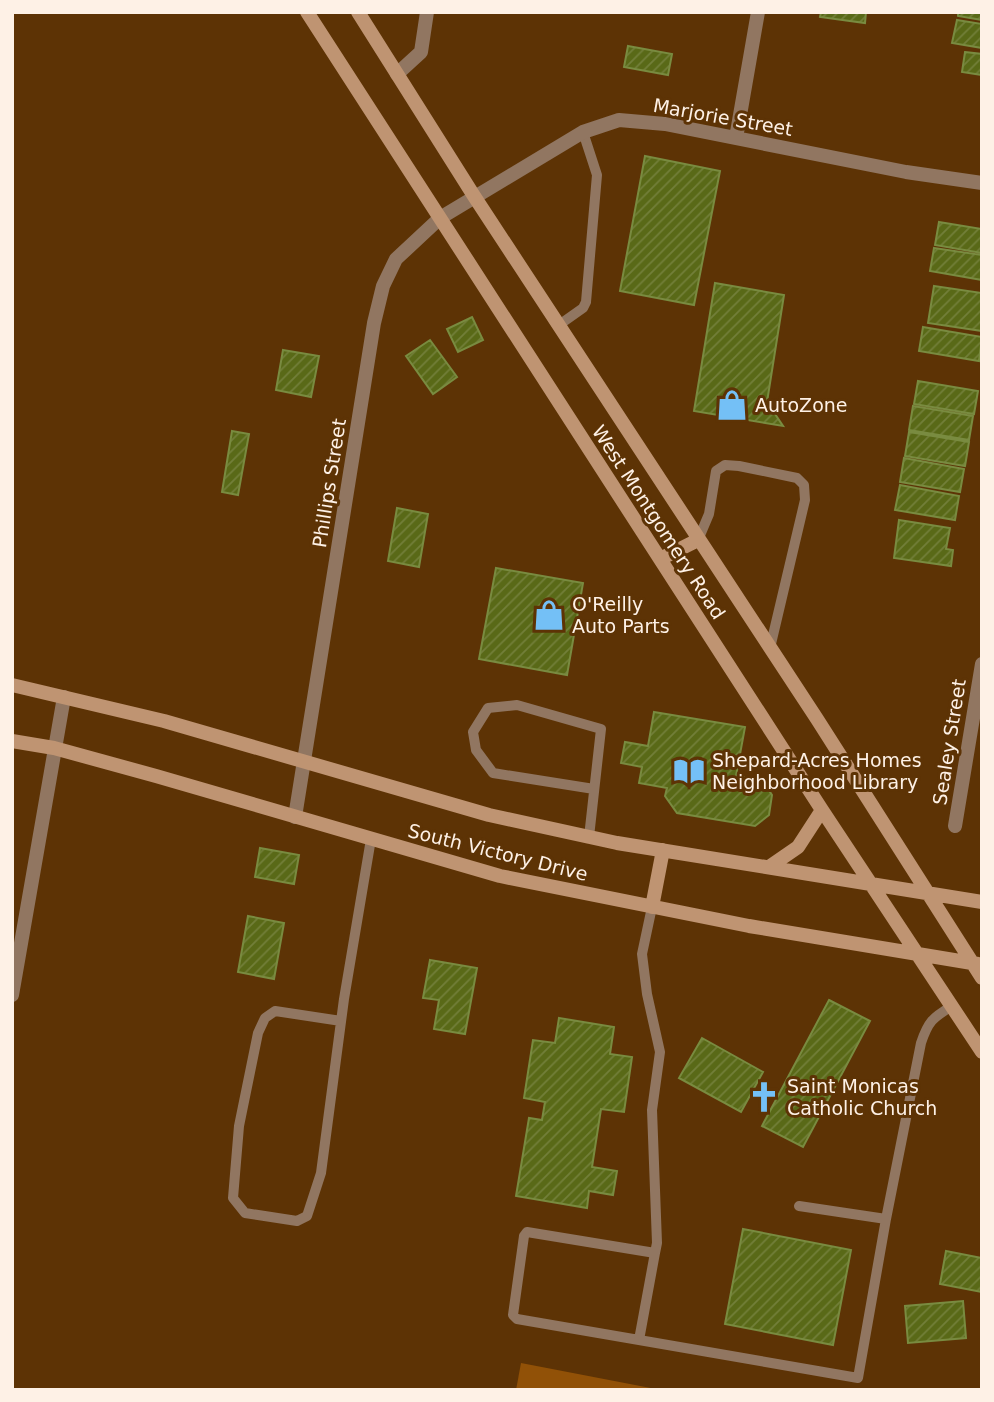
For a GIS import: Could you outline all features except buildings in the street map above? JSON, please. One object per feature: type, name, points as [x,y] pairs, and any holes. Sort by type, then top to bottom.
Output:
[{"type":"main road","name":"West Montgomery Road","points":[[307,12],[822,810],[982,1052]]},
{"type":"main road","name":"West Montgomery Road","points":[[358,12],[474,196],[927,893],[977,964],[982,978]]},
{"type":"main road","points":[[660,559],[698,540]]},
{"type":"main road","name":"South Victory Drive","points":[[12,685],[164,721],[489,815],[589,837],[982,902]]},
{"type":"main road","name":"South Victory Drive","points":[[12,741],[54,748],[500,876],[652,907],[977,964]]},
{"type":"main road","points":[[769,867],[797,847],[822,810]]},
{"type":"main road","points":[[652,907],[663,850]]},
{"type":"street","points":[[397,74],[421,52],[427,12]]},
{"type":"street","points":[[736,138],[758,12]]},
{"type":"street","name":"Marjorie Street","points":[[474,196],[583,132],[618,120],[665,124],[906,172],[982,183]]},
{"type":"street","name":"Phillips Street","points":[[295,817],[374,323],[383,286],[396,259],[440,218],[474,196]]},
{"type":"street","name":"Sealey Street","points":[[955,827],[982,664]]},
{"type":"street","points":[[12,995],[64,697]]},
{"type":"lane","points":[[559,325],[583,308],[586,302],[597,175],[583,132]]},
{"type":"lane","points":[[698,540],[709,514],[716,471],[725,465],[797,478],[804,485],[805,500],[770,648]]},
{"type":"lane","points":[[589,837],[601,729],[517,705],[488,708],[473,732],[476,750],[493,773],[594,789]]},
{"type":"lane","points":[[341,1021],[275,1011],[265,1018],[258,1033],[239,1126],[233,1198],[245,1213],[297,1221],[307,1216],[321,1173],[341,1021],[371,839]]},
{"type":"lane","points":[[639,1340],[657,1242],[653,1110],[660,1052],[647,994],[642,954],[652,907]]},
{"type":"lane","points":[[655,1253],[527,1232],[524,1236],[513,1315],[517,1319],[858,1378],[920,1044],[933,1017],[951,1006]]},
{"type":"lane","points":[[799,1206],[886,1219]]},
{"type":"shaded area","points":[[521,1363],[661,1390],[516,1390]]},
{"type":"place","name":"AutoZone","points":[[732,405]]},
{"type":"place","name":"O'Reilly Auto Parts","points":[[549,615]]},
{"type":"place","name":"Shepard-Acres Homes Neighborhood Library","points":[[689,771]]},
{"type":"place","name":"Saint Monicas Catholic Church","points":[[764,1097]]}]
